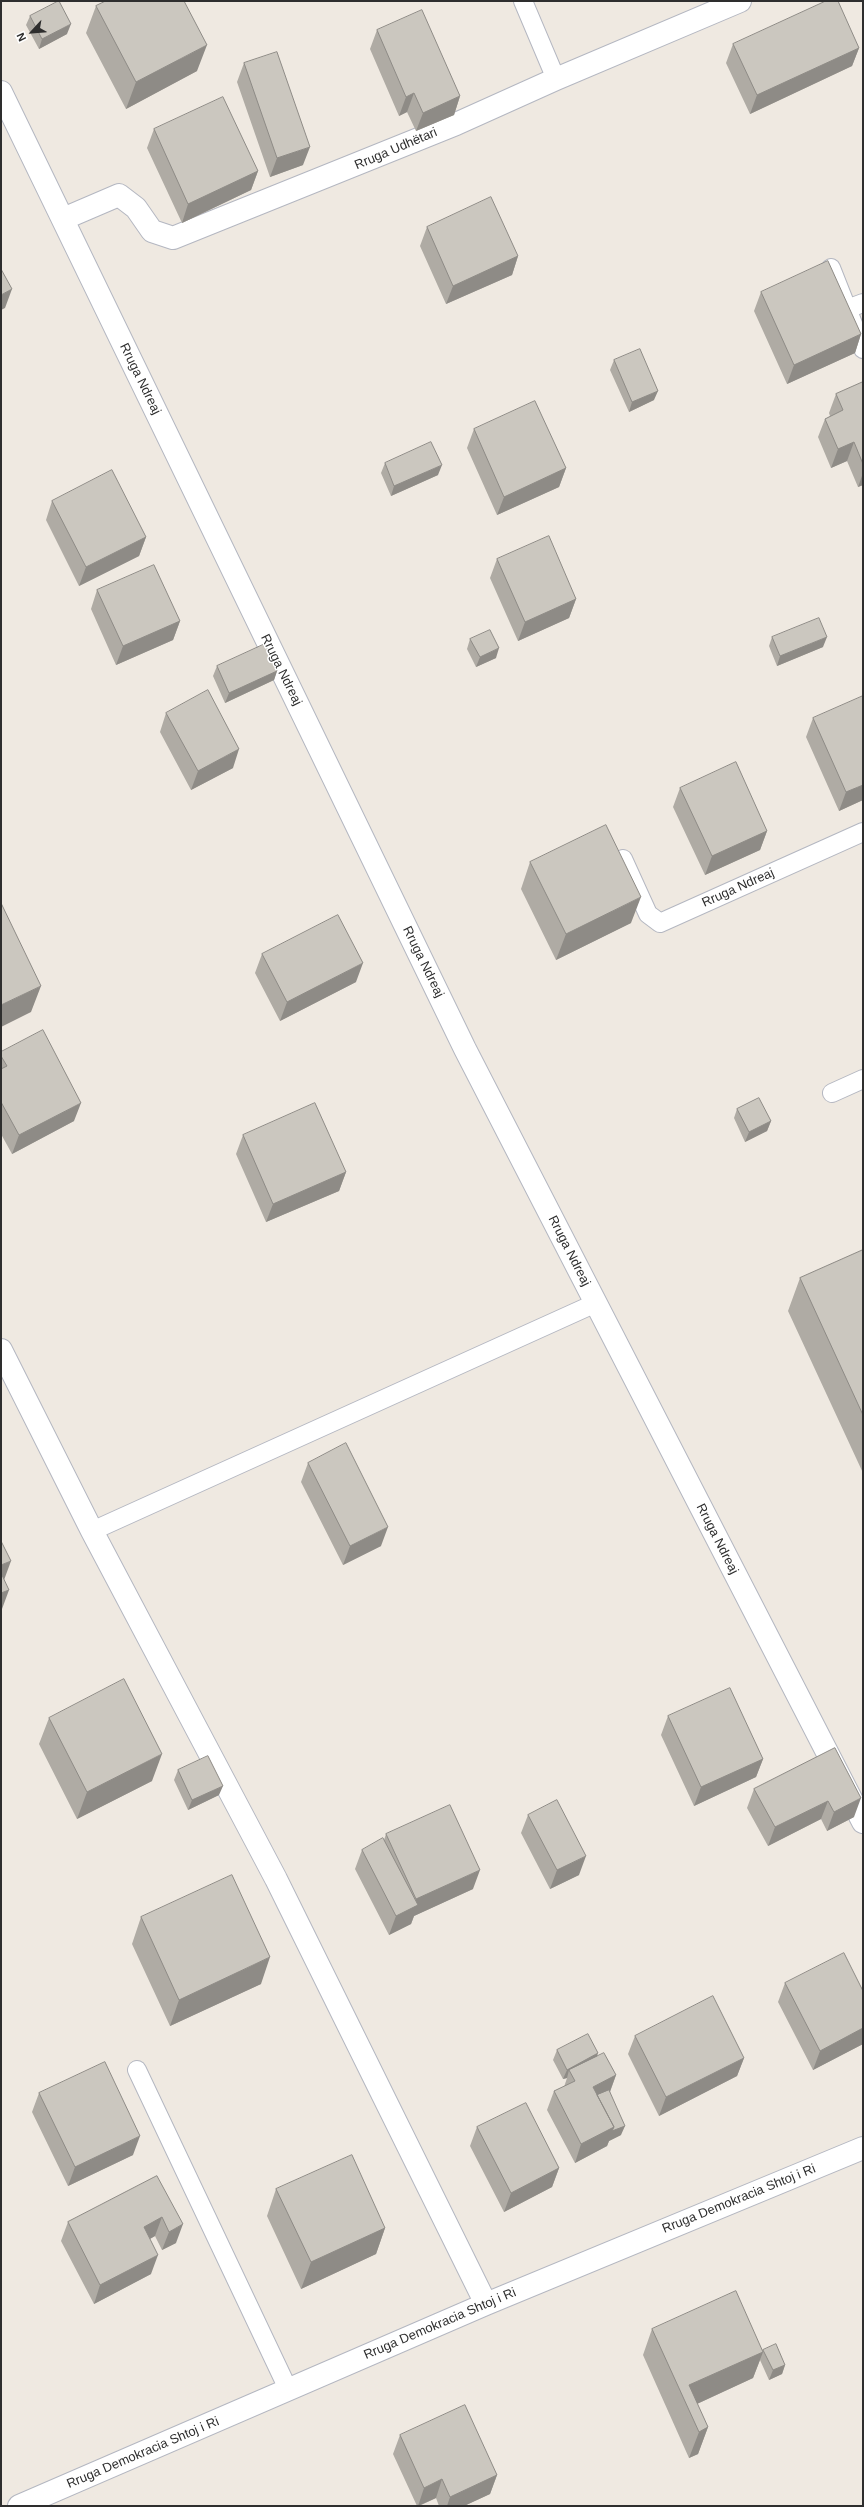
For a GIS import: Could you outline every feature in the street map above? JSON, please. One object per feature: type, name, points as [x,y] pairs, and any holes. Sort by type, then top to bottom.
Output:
[{"type":"street","name":"Rruga Udhëtari","points":[[63,219],[119,195],[136,208],[152,231],[173,238],[419,140],[556,79],[740,1]]},
{"type":"street","name":"Rruga Ndreaj","points":[[1,92],[466,1050],[863,1822]]},
{"type":"street","points":[[1,1350],[92,1531],[276,1879],[486,2304]]},
{"type":"street","name":"Rruga Demokracia Shtoj i Ri","points":[[19,2506],[486,2304],[863,2148]]},
{"type":"lane","points":[[523,1],[556,79]]},
{"type":"lane","points":[[831,268],[855,306],[863,349]]},
{"type":"lane","name":"Rruga Ndreaj","points":[[623,859],[648,914],[660,923],[863,832]]},
{"type":"lane","points":[[832,1093],[863,1079]]},
{"type":"lane","points":[[92,1531],[596,1303]]},
{"type":"lane","points":[[137,2070],[288,2390]]},
{"type":"building","points":[[59,1],[71,24],[42,39],[30,16]]},
{"type":"building","points":[[106,1],[184,1],[207,45],[136,82],[96,6]]},
{"type":"building","points":[[826,1],[838,1],[859,48],[757,95],[733,44]]},
{"type":"building","points":[[422,10],[460,96],[423,113],[414,93],[406,97],[377,30]]},
{"type":"building","points":[[277,52],[310,147],[277,158],[244,63]]},
{"type":"building","points":[[223,97],[258,171],[188,204],[154,129]]},
{"type":"building","points":[[491,197],[518,256],[453,286],[427,227]]},
{"type":"building","points":[[828,261],[861,334],[794,365],[761,292]]},
{"type":"building","points":[[1,269],[12,289],[1,295]]},
{"type":"building","points":[[640,349],[658,391],[632,402],[614,360]]},
{"type":"building","points":[[863,382],[863,464],[854,442],[838,449],[825,419],[843,410],[836,394]]},
{"type":"building","points":[[535,401],[566,468],[504,497],[474,429]]},
{"type":"building","points":[[431,442],[442,465],[394,486],[385,463]]},
{"type":"building","points":[[112,470],[146,537],[86,567],[52,501]]},
{"type":"building","points":[[549,536],[576,599],[525,622],[497,559]]},
{"type":"building","points":[[154,565],[180,621],[123,646],[97,590]]},
{"type":"building","points":[[819,618],[827,637],[780,656],[772,637]]},
{"type":"building","points":[[490,630],[499,648],[480,657],[470,639]]},
{"type":"building","points":[[265,644],[277,671],[229,693],[217,666]]},
{"type":"building","points":[[208,690],[239,749],[198,771],[166,713]]},
{"type":"building","points":[[863,696],[863,785],[846,792],[813,718]]},
{"type":"building","points":[[736,762],[767,831],[712,856],[680,788]]},
{"type":"building","points":[[606,825],[641,897],[566,934],[530,862]]},
{"type":"building","points":[[1,903],[41,986],[1,1005]]},
{"type":"building","points":[[338,915],[363,963],[287,1002],[262,954]]},
{"type":"building","points":[[43,1030],[81,1103],[19,1135],[1,1102],[1,1069],[7,1066],[1,1056],[1,1052]]},
{"type":"building","points":[[759,1098],[771,1121],[749,1132],[737,1109]]},
{"type":"building","points":[[315,1103],[346,1172],[273,1204],[243,1135]]},
{"type":"building","points":[[863,1250],[863,1415],[800,1278]]},
{"type":"building","points":[[346,1443],[388,1527],[350,1546],[308,1463]]},
{"type":"building","points":[[1,1541],[11,1561],[1,1565]]},
{"type":"building","points":[[1,1573],[9,1590],[1,1593]]},
{"type":"building","points":[[124,1679],[162,1754],[87,1792],[49,1718]]},
{"type":"building","points":[[730,1688],[763,1759],[701,1787],[668,1716]]},
{"type":"building","points":[[835,1748],[861,1798],[834,1812],[828,1801],[775,1827],[754,1789]]},
{"type":"building","points":[[208,1756],[223,1786],[192,1800],[178,1770]]},
{"type":"building","points":[[557,1800],[586,1856],[557,1870],[528,1815]]},
{"type":"building","points":[[450,1805],[480,1870],[416,1899],[386,1834]]},
{"type":"building","points":[[383,1838],[418,1905],[396,1916],[362,1850]]},
{"type":"building","points":[[232,1875],[270,1957],[179,2000],[141,1917]]},
{"type":"building","points":[[844,1953],[863,1991],[863,2028],[820,2051],[785,1983]]},
{"type":"building","points":[[713,1996],[744,2058],[666,2097],[635,2036]]},
{"type":"building","points":[[588,2034],[598,2053],[567,2070],[557,2050]]},
{"type":"building","points":[[604,2053],[616,2075],[593,2087],[614,2127],[581,2144],[554,2091],[575,2081],[569,2070]]},
{"type":"building","points":[[105,2062],[140,2136],[75,2167],[39,2093]]},
{"type":"building","points":[[609,2090],[625,2126],[612,2131],[614,2127],[597,2095]]},
{"type":"building","points":[[526,2103],[559,2168],[511,2193],[477,2127]]},
{"type":"building","points":[[352,2155],[385,2228],[311,2262],[276,2189]]},
{"type":"building","points":[[157,2176],[183,2224],[169,2232],[162,2217],[144,2227],[158,2255],[100,2285],[68,2222]]},
{"type":"building","points":[[736,2291],[763,2352],[689,2385],[708,2427],[699,2432],[652,2329]]},
{"type":"building","points":[[776,2344],[785,2365],[773,2370],[763,2350]]},
{"type":"building","points":[[465,2405],[497,2475],[450,2497],[442,2479],[424,2488],[400,2435]]}]
